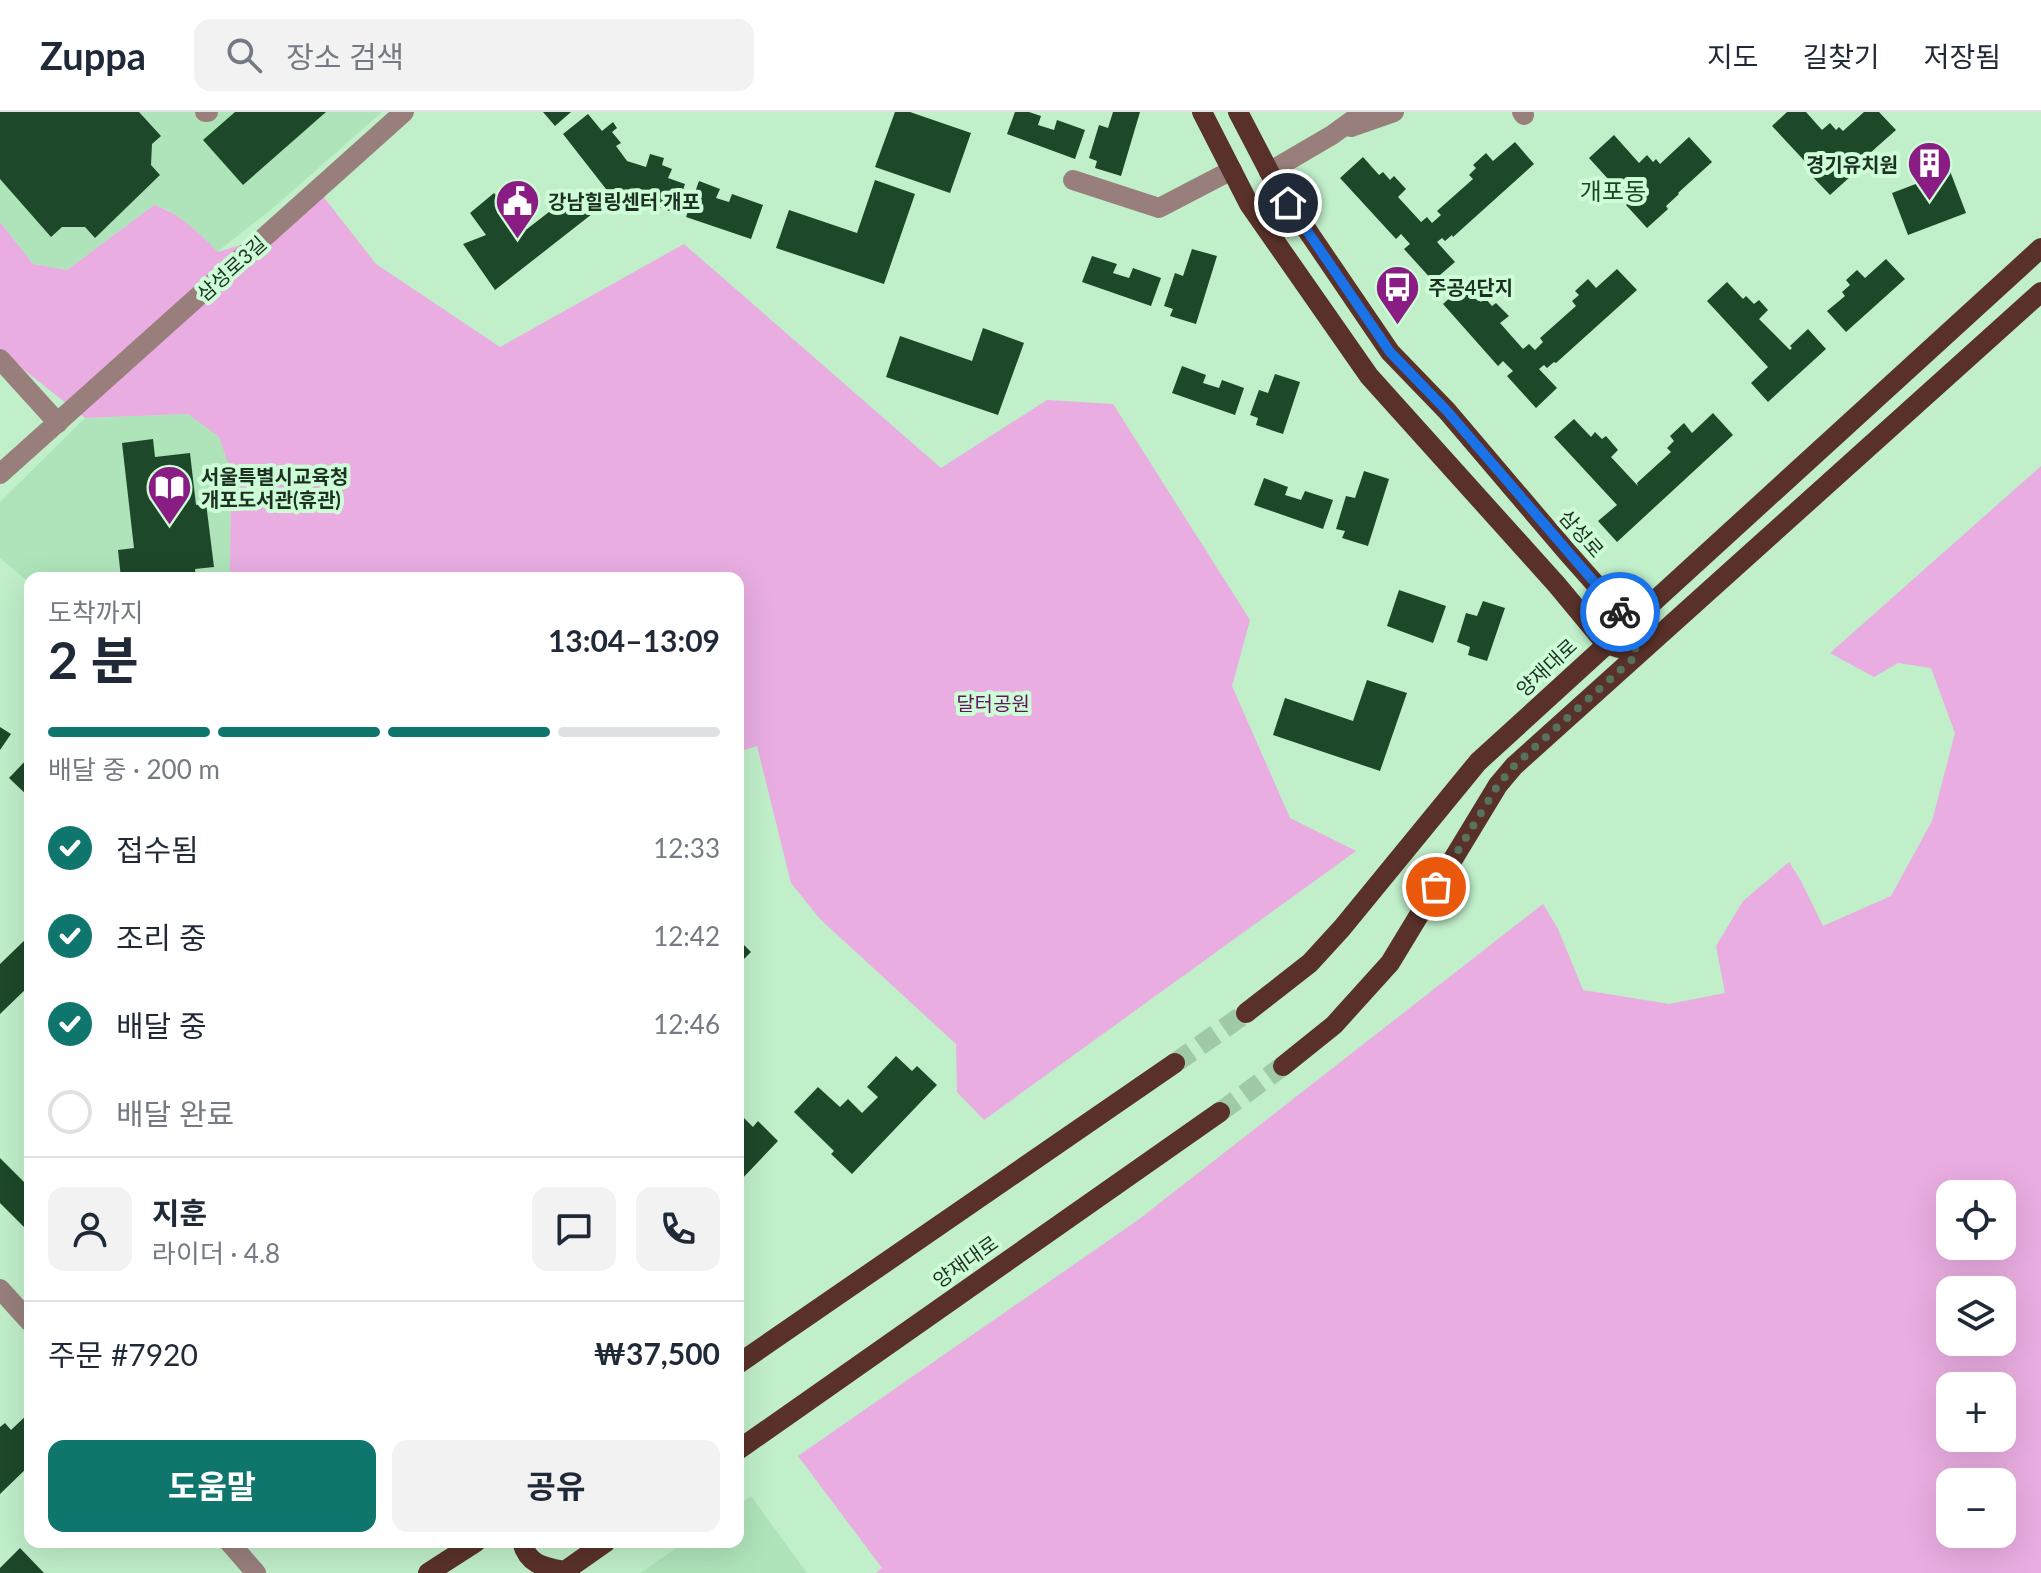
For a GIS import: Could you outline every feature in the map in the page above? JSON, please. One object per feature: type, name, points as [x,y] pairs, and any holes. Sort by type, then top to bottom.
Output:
[{"type":"main road","points":[[1202,112],[1249,204],[1369,376],[1606,644],[1637,655]]},
{"type":"main road","name":"삼성로","points":[[1238,112],[1269,172],[1301,223],[1390,352],[1447,411],[1629,622],[1637,655]]},
{"type":"main road","name":"양재대로","points":[[1246,1013],[1310,963],[1478,762],[2041,248]]},
{"type":"main road","points":[[1283,1066],[1334,1025],[1390,963],[1498,785],[1514,766],[2041,292]]},
{"type":"main road","points":[[744,1360],[1175,1063]]},
{"type":"main road","name":"양재대로","points":[[744,1446],[1220,1112]]},
{"type":"main road","points":[[428,1573],[467,1548]]},
{"type":"main road","points":[[523,1548],[538,1565],[563,1572],[597,1548]]},
{"type":"street","name":"삼성로3길","points":[[0,474],[404,112]]},
{"type":"street","points":[[1332,135],[1352,112]]},
{"type":"street","points":[[1269,172],[1364,112]]},
{"type":"street","points":[[1332,135],[1394,112]]},
{"type":"street","points":[[1073,180],[1159,208],[1232,170]]},
{"type":"street","points":[[0,359],[58,423]]},
{"type":"street","points":[[0,1289],[24,1306]]},
{"type":"street","points":[[234,1548],[256,1573]]},
{"type":"shaded area","points":[[0,112],[382,112],[274,207],[217,252],[168,210],[154,205],[67,270],[33,264],[0,222]]},
{"type":"shaded area","points":[[188,414],[219,437],[231,472],[230,572],[24,572],[24,578],[0,558],[0,502],[85,418]]},
{"type":"shaded area","points":[[751,1496],[807,1573],[640,1573],[676,1548],[744,1548],[744,1501]]},
{"type":"green space","name":"달터공원","points":[[322,195],[376,264],[500,347],[684,244],[941,468],[1047,400],[1113,404],[1250,620],[1232,686],[1290,818],[1356,851],[984,1120],[957,1092],[956,1044],[820,919],[791,883],[757,746],[744,750],[744,572],[230,572],[231,472],[219,437],[188,414],[85,418],[0,351],[0,222],[33,264],[67,270],[154,205],[180,218],[218,252],[263,238]]},
{"type":"green space","points":[[2041,466],[2041,1573],[876,1573],[882,1568],[798,1456],[1138,1220],[1543,904],[1558,929],[1583,990],[1669,1004],[1725,993],[1716,946],[1743,901],[1789,862],[1823,926],[1891,896],[1932,821],[1955,733],[1931,668],[1898,663],[1874,677],[1830,653]]},
{"type":"building","points":[[0,112],[139,112],[161,136],[152,144],[151,165],[160,175],[95,238],[85,227],[62,227],[51,237],[0,179]]},
{"type":"building","points":[[235,112],[326,112],[243,185],[203,140]]},
{"type":"building","points":[[543,112],[571,112],[555,126]]},
{"type":"building","points":[[895,112],[910,112],[971,133],[950,193],[875,167]]},
{"type":"building","points":[[1015,112],[1041,116],[1038,125],[1054,130],[1057,120],[1085,130],[1075,159],[1007,134]]},
{"type":"building","points":[[1113,112],[1140,112],[1121,176],[1095,168],[1097,161],[1089,158],[1099,125],[1108,128]]},
{"type":"building","points":[[1787,112],[1806,112],[1822,130],[1830,123],[1836,130],[1839,127],[1843,131],[1864,112],[1879,112],[1896,130],[1861,161],[1849,174],[1851,176],[1830,195],[1809,173],[1813,170],[1772,126]]},
{"type":"building","points":[[588,114],[602,131],[613,122],[617,128],[612,132],[621,143],[616,146],[627,161],[646,167],[650,154],[664,158],[662,165],[672,169],[668,178],[685,184],[675,213],[606,189],[563,134]]},
{"type":"building","points":[[1614,135],[1639,163],[1647,155],[1660,164],[1689,137],[1712,162],[1678,193],[1666,206],[1668,209],[1647,228],[1626,205],[1629,202],[1589,158]]},
{"type":"building","points":[[1515,142],[1534,164],[1453,237],[1437,242],[1455,262],[1433,281],[1404,249],[1410,244],[1401,234],[1396,239],[1340,178],[1363,157],[1379,175],[1383,172],[1390,180],[1394,176],[1406,189],[1398,197],[1421,222],[1427,217],[1432,223],[1441,215],[1437,211],[1473,179],[1469,175],[1476,168],[1473,165],[1486,153],[1493,161]]},
{"type":"building","name":"경기유치원","points":[[1950,171],[1966,213],[1908,235],[1892,193]]},
{"type":"building","points":[[875,180],[915,194],[884,284],[776,248],[789,210],[857,233]]},
{"type":"building","points":[[699,181],[720,189],[716,198],[729,202],[732,194],[763,205],[751,239],[686,217]]},
{"type":"building","name":"강남힐링센터 개포","points":[[494,193],[527,229],[571,195],[592,214],[495,290],[463,244],[486,235],[470,213]]},
{"type":"building","points":[[1192,249],[1217,256],[1196,324],[1170,316],[1173,309],[1164,306],[1175,273],[1183,276]]},
{"type":"building","points":[[1092,256],[1117,264],[1113,273],[1129,278],[1133,268],[1161,278],[1151,306],[1082,282]]},
{"type":"building","points":[[1886,259],[1905,279],[1846,332],[1827,311],[1845,296],[1842,292],[1850,285],[1846,280],[1857,270],[1865,278]]},
{"type":"building","points":[[1617,269],[1637,290],[1556,363],[1539,369],[1557,388],[1536,408],[1507,376],[1513,371],[1503,361],[1498,366],[1443,304],[1465,284],[1481,302],[1485,298],[1492,306],[1496,303],[1509,316],[1500,323],[1523,349],[1529,344],[1535,350],[1543,342],[1540,338],[1576,306],[1572,301],[1579,295],[1575,291],[1588,279],[1596,288]]},
{"type":"building","points":[[1727,282],[1743,299],[1746,296],[1754,304],[1759,300],[1768,310],[1759,319],[1790,350],[1790,346],[1808,329],[1826,349],[1768,402],[1751,383],[1768,367],[1707,301]]},
{"type":"building","points":[[983,328],[1024,343],[998,415],[886,377],[900,336],[972,361]]},
{"type":"building","points":[[1182,366],[1206,375],[1203,383],[1219,388],[1222,380],[1244,388],[1235,415],[1172,393]]},
{"type":"building","points":[[1275,374],[1300,382],[1283,434],[1256,425],[1258,418],[1250,415],[1259,390],[1268,393]]},
{"type":"building","points":[[1713,413],[1733,435],[1617,542],[1598,521],[1617,505],[1554,437],[1574,419],[1591,437],[1595,432],[1602,439],[1606,436],[1618,450],[1611,457],[1638,486],[1637,483],[1671,452],[1667,448],[1674,441],[1670,436],[1684,423],[1692,433]]},
{"type":"building","name":"서울특별시교육청 개포도서관(휴관)","points":[[153,439],[155,457],[190,453],[196,505],[206,503],[214,567],[195,569],[195,572],[120,572],[118,550],[134,548],[122,443]]},
{"type":"building","points":[[1364,471],[1389,479],[1368,546],[1342,538],[1345,531],[1336,529],[1346,496],[1355,498]]},
{"type":"building","points":[[1264,478],[1288,487],[1285,495],[1301,500],[1305,491],[1333,500],[1323,529],[1254,505]]},
{"type":"building","points":[[1399,590],[1446,606],[1433,643],[1387,626]]},
{"type":"building","points":[[1483,601],[1505,608],[1487,661],[1468,655],[1470,647],[1457,642],[1466,613],[1477,616]]},
{"type":"building","points":[[1367,680],[1407,693],[1380,771],[1273,735],[1285,698],[1353,721]]},
{"type":"building","points":[[0,727],[11,734],[0,750]]},
{"type":"building","points":[[24,762],[24,792],[9,778]]},
{"type":"building","points":[[24,941],[24,991],[0,1014],[0,964]]},
{"type":"building","points":[[744,945],[751,952],[744,959]]},
{"type":"building","points":[[896,1056],[912,1071],[917,1066],[937,1085],[852,1174],[831,1154],[834,1151],[794,1112],[818,1087],[840,1107],[848,1099],[862,1113],[878,1097],[867,1087]]},
{"type":"building","points":[[744,1118],[753,1127],[758,1121],[778,1141],[744,1177]]},
{"type":"building","points":[[0,1158],[24,1182],[24,1227],[0,1203]]},
{"type":"building","points":[[24,1418],[24,1471],[0,1494],[0,1427],[5,1423],[11,1430]]},
{"type":"building","points":[[20,1548],[44,1573],[0,1573],[0,1568]]},
{"type":"tunnel","points":[[1175,1063],[1246,1013]]},
{"type":"tunnel","points":[[1220,1112],[1283,1066]]},
{"type":"way so far","points":[[1436,887],[1498,785],[1514,766],[1637,655],[1629,622],[1620,612]]},
{"type":"place","name":"경기유치원","points":[[1929,203]]},
{"type":"place","name":"강남힐링센터 개포","points":[[517,240]]},
{"type":"place","name":"주공4단지","points":[[1397,326]]},
{"type":"place","name":"서울특별시교육청 개포도서관(휴관)","points":[[170,526]]},
{"type":"district","name":"개포동","points":[[1613,190]]},
{"type":"route","points":[[1288,203],[1390,352],[1447,411],[1620,612]]}]
